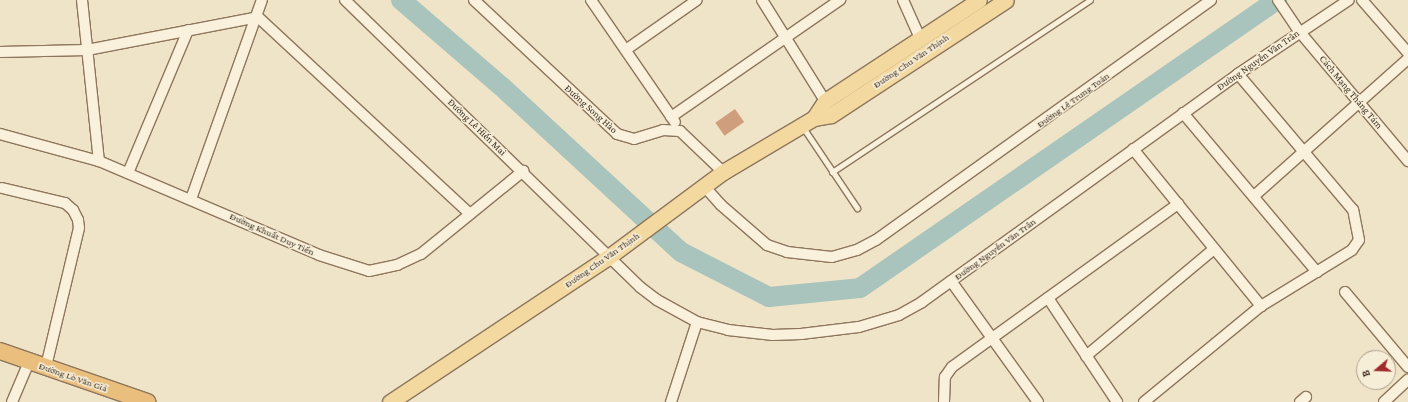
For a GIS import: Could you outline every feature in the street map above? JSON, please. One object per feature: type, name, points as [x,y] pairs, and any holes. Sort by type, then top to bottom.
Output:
[{"type":"highway","name":"Đường Lò Văn Giá","points":[[0,351],[136,400]]},
{"type":"main road","name":"Đường Chu Văn Thịnh","points":[[808,122],[825,102],[979,0]]},
{"type":"main road","name":"Đường Chu Văn Thịnh","points":[[390,402],[612,254],[722,172],[808,122],[831,115],[1006,0]]},
{"type":"street","points":[[82,0],[99,160]]},
{"type":"street","points":[[192,199],[258,17],[262,0]]},
{"type":"street","name":"Đường Lê Hiến Mai","points":[[345,0],[523,171],[612,254]]},
{"type":"street","points":[[592,0],[627,49],[680,131],[722,172]]},
{"type":"street","points":[[627,49],[697,0]]},
{"type":"street","points":[[762,0],[825,102]]},
{"type":"street","points":[[671,117],[840,0]]},
{"type":"street","points":[[903,0],[920,38]]},
{"type":"street","name":"Đường Lê Trung Toản","points":[[704,186],[721,205],[767,245],[787,252],[832,257],[876,240],[934,200],[1211,0]]},
{"type":"street","name":"Cách Mạng Tháng Tám","points":[[1278,0],[1297,27],[1408,161]]},
{"type":"street","name":"Đường Nguyễn Văn Trân","points":[[612,254],[657,300],[698,322],[728,330],[773,334],[801,334],[859,327],[899,315],[951,281],[1238,74],[1297,27],[1349,0]]},
{"type":"street","points":[[1362,0],[1408,54]]},
{"type":"street","name":"Đường Song Hào","points":[[479,2],[617,134],[634,138],[663,130],[680,131]]},
{"type":"street","points":[[0,52],[87,50],[258,17]]},
{"type":"street","points":[[258,17],[470,214]]},
{"type":"street","points":[[128,173],[188,30]]},
{"type":"street","points":[[1254,196],[1408,59]]},
{"type":"street","points":[[1144,402],[1261,306],[1352,250],[1359,240],[1358,225],[1353,210],[1238,74]]},
{"type":"street","points":[[1183,113],[1318,272]]},
{"type":"street","name":"Đường Khuất Duy Tiến","points":[[0,134],[99,160],[319,255],[369,271],[397,265],[421,254],[523,171]]},
{"type":"street","points":[[1133,149],[1261,306]]},
{"type":"street","points":[[2,188],[65,203],[73,210],[78,220],[79,228],[46,367]]},
{"type":"street","points":[[944,402],[945,377],[952,367],[1178,204]]},
{"type":"street","points":[[1086,356],[1214,249]]},
{"type":"street","points":[[951,281],[1038,402]]},
{"type":"street","points":[[1345,292],[1408,367]]},
{"type":"street","points":[[1048,298],[1117,402]]},
{"type":"street","points":[[671,402],[698,322]]},
{"type":"street","points":[[12,402],[29,362]]},
{"type":"street","points":[[1384,402],[1408,380]]},
{"type":"lane","points":[[832,172],[1090,0]]},
{"type":"lane","points":[[808,122],[832,172],[856,208]]},
{"type":"building","points":[[735,109],[744,122],[725,136],[715,123]]},
{"type":"waterway","points":[[401,0],[501,86],[681,252],[769,297],[860,288],[1277,0]]}]
